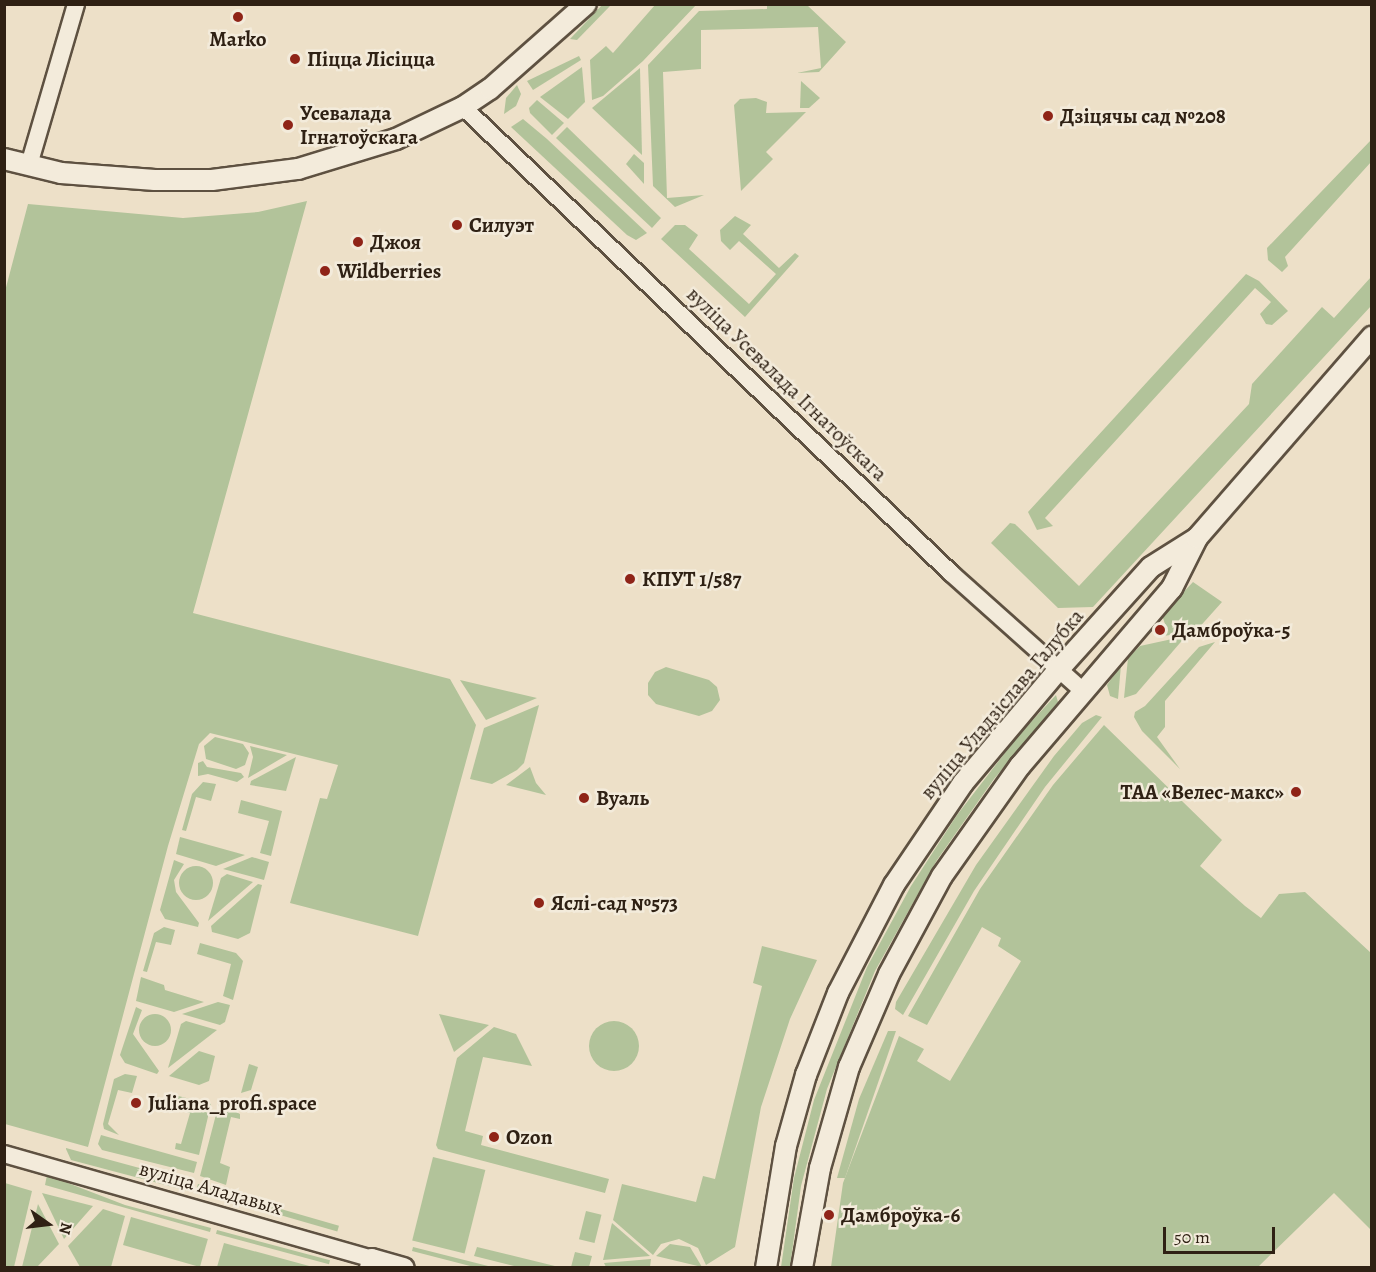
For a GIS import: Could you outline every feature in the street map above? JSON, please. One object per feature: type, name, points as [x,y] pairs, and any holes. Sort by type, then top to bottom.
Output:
[{"type":"main road","points":[[4,159],[67,173],[166,181],[267,175],[396,139],[463,107],[490,89],[586,4]]},
{"type":"main road","name":"вуліца Уладзіслава Галубка","points":[[802,1268],[820,1168],[838,1098],[889,974],[923,907],[966,839],[1083,691],[1172,588],[1197,538],[1371,337]]},
{"type":"main road","name":"вуліца Уладзіслава Галубка","points":[[766,1268],[778,1182],[796,1108],[826,1022],[850,967],[894,885],[948,803],[1059,669],[1151,567],[1197,538]]},
{"type":"main road","name":"вуліца Аладавых","points":[[371,1263],[404,1268]]},
{"type":"street","points":[[29,165],[76,4]]},
{"type":"street","name":"вуліца Усевалада Ігнатоўскага","points":[[463,107],[951,573],[1083,691]]},
{"type":"street","name":"вуліца Аладавых","points":[[4,1154],[371,1263]]},
{"type":"green space","points":[[603,4],[611,5],[577,40],[570,39]]},
{"type":"green space","points":[[655,5],[696,5],[643,61],[603,96],[592,100],[590,60],[606,46],[613,53]]},
{"type":"green space","points":[[767,5],[807,5],[846,42],[819,72],[797,73],[821,68],[818,27],[701,30],[701,69],[663,72],[667,198],[704,195],[675,207],[653,186],[648,65],[699,11],[767,9]]},
{"type":"green space","points":[[579,56],[581,60],[533,90],[527,81]]},
{"type":"green space","points":[[582,67],[585,102],[568,119],[540,97]]},
{"type":"green space","points":[[640,68],[642,155],[592,108]]},
{"type":"green space","points":[[801,81],[820,98],[809,108],[800,108]]},
{"type":"green space","points":[[517,85],[521,94],[516,106],[504,114],[506,98]]},
{"type":"green space","points":[[756,98],[767,102],[766,113],[806,112],[766,152],[773,159],[741,191],[734,105],[740,99]]},
{"type":"green space","points":[[537,100],[564,123],[552,135],[530,113],[529,108]]},
{"type":"green space","points":[[523,119],[647,233],[636,240],[627,235],[511,127]]},
{"type":"green space","points":[[567,127],[661,218],[652,228],[556,138]]},
{"type":"green space","points":[[1371,140],[1371,162],[1285,257],[1288,266],[1282,272],[1268,260],[1267,248]]},
{"type":"green space","points":[[634,154],[644,163],[644,184],[626,164]]},
{"type":"green space","points":[[307,201],[193,613],[450,679],[476,725],[418,936],[290,903],[320,798],[327,799],[338,765],[210,733],[199,744],[168,846],[88,1147],[5,1124],[4,295],[28,204],[183,218],[258,212]]},
{"type":"green space","points":[[735,216],[751,225],[743,234],[779,268],[795,253],[799,256],[745,317],[661,239],[675,225],[685,225],[698,235],[689,249],[749,304],[776,274],[739,241],[730,250],[721,241],[720,230]]},
{"type":"green space","points":[[1246,274],[1259,281],[1288,311],[1272,325],[1266,324],[1260,314],[1271,302],[1255,288],[1045,518],[1053,526],[1037,530],[1028,512]]},
{"type":"green space","points":[[1371,277],[1371,306],[1093,607],[1058,608],[991,543],[1010,523],[1015,524],[1079,586],[1249,404],[1252,384],[1322,307],[1334,318]]},
{"type":"green space","points":[[1193,582],[1222,602],[1196,631],[1157,637],[1166,627],[1162,615]]},
{"type":"green space","points":[[1186,636],[1136,694],[1124,698],[1128,658],[1140,646]]},
{"type":"green space","points":[[1215,642],[1165,701],[1165,727],[1157,737],[1180,769],[1142,731],[1134,717],[1135,712],[1145,706],[1199,647]]},
{"type":"green space","points":[[1121,665],[1118,699],[1110,696],[1107,685]]},
{"type":"green space","points":[[666,667],[709,680],[717,687],[720,700],[712,711],[699,716],[656,704],[648,695],[648,683],[655,672]]},
{"type":"green space","points":[[460,680],[537,698],[486,720]]},
{"type":"green space","points":[[1056,695],[1058,702],[994,779],[937,860],[875,971],[827,1089],[801,1186],[790,1267],[781,1267],[794,1178],[814,1100],[867,967],[911,886],[957,815],[1018,736]]},
{"type":"green space","points":[[539,705],[524,763],[517,770],[492,784],[470,779],[484,728]]},
{"type":"green space","points":[[1096,715],[1102,717],[1045,787],[974,891],[903,1015],[895,1009],[896,1002],[976,865],[1054,756],[1082,723]]},
{"type":"green space","points":[[1104,725],[1222,840],[1200,866],[1245,906],[1261,918],[1279,894],[1305,892],[1371,953],[1371,1230],[1334,1193],[1258,1267],[831,1267],[843,1183],[899,1036],[924,1049],[917,1061],[950,1081],[1021,961],[998,946],[1001,938],[982,927],[927,1025],[908,1016],[980,889],[1053,785]]},
{"type":"green space","points":[[215,737],[243,744],[249,753],[245,765],[236,769],[206,759],[204,746]]},
{"type":"green space","points":[[250,746],[287,755],[248,778],[253,757]]},
{"type":"green space","points":[[296,757],[286,791],[250,785],[251,781]]},
{"type":"green space","points":[[203,761],[207,767],[241,773],[244,777],[237,782],[208,774],[198,776],[198,763]]},
{"type":"green space","points":[[530,767],[536,783],[546,795],[506,785]]},
{"type":"green space","points":[[203,782],[216,784],[211,801],[196,797],[186,831],[182,830],[192,794]]},
{"type":"green space","points":[[241,800],[282,811],[271,856],[260,853],[269,821],[238,813]]},
{"type":"green space","points":[[180,837],[245,855],[216,866],[176,854]]},
{"type":"green space","points":[[252,857],[269,862],[264,880],[223,869]]},
{"type":"green space","points":[[174,860],[184,864],[174,880],[176,892],[199,923],[198,927],[165,919],[160,910]]},
{"type":"green space","points":[[196,866],[208,871],[213,883],[208,895],[196,900],[184,895],[179,883],[184,871]]},
{"type":"green space","points":[[227,874],[253,882],[208,921],[221,878]]},
{"type":"green space","points":[[258,884],[262,885],[250,933],[238,939],[212,932],[211,926]]},
{"type":"green space","points":[[164,927],[175,930],[171,945],[156,942],[147,972],[143,971],[154,933]]},
{"type":"green space","points":[[200,943],[236,953],[243,961],[233,1000],[223,996],[231,964],[197,954]]},
{"type":"green space","points":[[762,946],[817,960],[790,1019],[761,1107],[735,1247],[706,1265],[698,1248],[679,1239],[661,1244],[653,1255],[613,1220],[622,1184],[696,1202],[703,1176],[715,1179],[762,986],[753,983]]},
{"type":"green space","points":[[141,977],[164,985],[165,990],[204,1002],[174,1012],[136,1001]]},
{"type":"green space","points":[[218,1002],[230,1005],[225,1022],[220,1025],[182,1014]]},
{"type":"green space","points":[[136,1007],[142,1010],[133,1034],[159,1071],[157,1074],[125,1063],[120,1055]]},
{"type":"green space","points":[[155,1014],[166,1019],[171,1030],[166,1041],[155,1046],[144,1041],[139,1030],[144,1019]]},
{"type":"green space","points":[[439,1014],[489,1025],[454,1052]]},
{"type":"green space","points":[[186,1021],[217,1030],[168,1068],[181,1024]]},
{"type":"green space","points":[[614,1021],[632,1028],[639,1046],[632,1064],[614,1071],[596,1064],[589,1046],[596,1028]]},
{"type":"green space","points":[[494,1027],[516,1034],[532,1066],[483,1057],[465,1131],[483,1136],[481,1145],[609,1179],[605,1193],[438,1149],[436,1145],[457,1058]]},
{"type":"green space","points":[[888,1031],[896,1031],[845,1178],[837,1178],[859,1099]]},
{"type":"green space","points":[[199,1051],[215,1056],[209,1081],[199,1085],[169,1076]]},
{"type":"green space","points":[[249,1064],[258,1067],[251,1090],[241,1093]]},
{"type":"green space","points":[[125,1074],[137,1076],[132,1093],[118,1090],[108,1124],[119,1135],[104,1129],[103,1124],[114,1079]]},
{"type":"green space","points":[[166,1093],[211,1104],[199,1155],[175,1149],[176,1143],[181,1144],[190,1113],[164,1105]]},
{"type":"green space","points":[[219,1103],[240,1114],[240,1119],[231,1117],[220,1163],[230,1167],[226,1185],[200,1176]]},
{"type":"green space","points":[[101,1135],[197,1162],[194,1173],[102,1150],[98,1144]]},
{"type":"green space","points":[[66,1148],[191,1182],[188,1191],[71,1160]]},
{"type":"green space","points":[[433,1157],[485,1170],[465,1254],[412,1240]]},
{"type":"green space","points":[[47,1175],[125,1205],[211,1228],[210,1232],[45,1185]]},
{"type":"green space","points":[[5,1183],[32,1191],[14,1267],[5,1267]]},
{"type":"green space","points":[[198,1184],[225,1191],[213,1198],[195,1193]]},
{"type":"green space","points":[[42,1193],[93,1206],[64,1239]]},
{"type":"green space","points":[[239,1197],[339,1226],[337,1231],[237,1203]]},
{"type":"green space","points":[[38,1204],[59,1244],[37,1267],[22,1267]]},
{"type":"green space","points":[[103,1209],[125,1216],[111,1267],[80,1267],[68,1246]]},
{"type":"green space","points":[[586,1211],[602,1215],[595,1243],[579,1239]]},
{"type":"green space","points":[[131,1217],[208,1239],[200,1267],[123,1245]]},
{"type":"green space","points":[[612,1223],[650,1256],[603,1260]]},
{"type":"green space","points":[[217,1230],[330,1260],[329,1264],[216,1234]]},
{"type":"green space","points":[[224,1243],[313,1267],[217,1267]]},
{"type":"green space","points":[[670,1244],[690,1247],[702,1267],[656,1256]]},
{"type":"green space","points":[[413,1247],[492,1267],[474,1267],[412,1251]]},
{"type":"green space","points":[[477,1247],[559,1267],[518,1267],[474,1256]]},
{"type":"green space","points":[[575,1252],[592,1256],[589,1267],[571,1267]]},
{"type":"green space","points":[[651,1259],[650,1267],[606,1267],[604,1263]]},
{"type":"place","name":"Marko","points":[[238,17]]},
{"type":"place","name":"Піцца Лісіцца","points":[[295,59]]},
{"type":"place","name":"Дзіцячы сад №208","points":[[1048,116]]},
{"type":"place","name":"Усевалада Ігнатоўскага","points":[[288,125]]},
{"type":"place","name":"Силуэт","points":[[457,225]]},
{"type":"place","name":"Джоя","points":[[358,242]]},
{"type":"place","name":"Wildberries","points":[[325,271]]},
{"type":"place","name":"КПУТ 1/587","points":[[630,579]]},
{"type":"place","name":"Дамброўка-5","points":[[1160,630]]},
{"type":"place","name":"ТАА «Велес-макс»","points":[[1296,792]]},
{"type":"place","name":"Вуаль","points":[[584,798]]},
{"type":"place","name":"Яслі-сад №573","points":[[539,903]]},
{"type":"place","name":"Juliana_profi.space","points":[[136,1103]]},
{"type":"place","name":"Ozon","points":[[494,1137]]},
{"type":"place","name":"Дамброўка-6","points":[[829,1215]]}]
